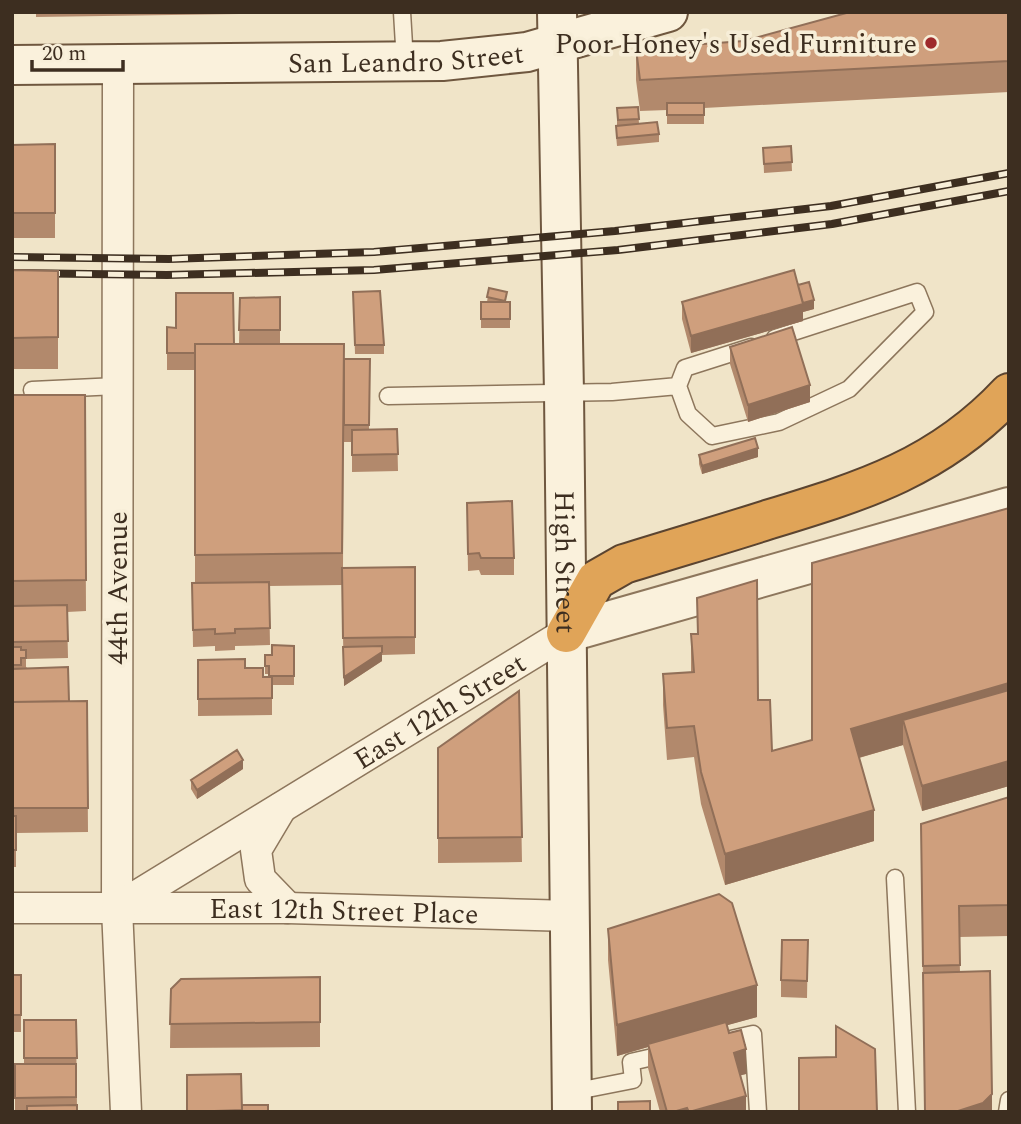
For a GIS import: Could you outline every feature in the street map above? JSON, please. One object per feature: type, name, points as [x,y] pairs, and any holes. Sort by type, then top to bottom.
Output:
[{"type":"highway","points":[[566,633],[596,580],[624,564],[879,483],[912,468],[953,443],[990,413],[1009,393]]},
{"type":"main road","name":"San Leandro Street","points":[[12,65],[405,62],[482,58],[527,52],[556,28],[668,12]]},
{"type":"main road","name":"High Street","points":[[556,28],[564,393],[572,1102]]},
{"type":"main road","name":"East 12th Street","points":[[566,633],[1009,506]]},
{"type":"street","name":"44th Avenue","points":[[118,64],[117,908],[126,1112]]},
{"type":"street","name":"East 12th Street","points":[[117,908],[566,633]]},
{"type":"street","points":[[283,805],[256,850],[260,879],[288,908]]},
{"type":"street","points":[[12,908],[117,908]]},
{"type":"street","name":"East 12th Street Place","points":[[117,908],[288,908],[570,916]]},
{"type":"lane","points":[[402,12],[405,62]]},
{"type":"lane","points":[[917,292],[925,312],[849,389],[779,422],[712,436],[688,414],[678,386],[685,368],[917,292]]},
{"type":"lane","points":[[32,390],[117,386]]},
{"type":"lane","points":[[388,396],[612,392],[678,386]]},
{"type":"lane","points":[[895,878],[907,1112]]},
{"type":"lane","points":[[712,1043],[753,1034],[758,1112]]},
{"type":"lane","points":[[572,1102],[633,1080],[631,1062],[685,1050]]},
{"type":"lane","points":[[1007,1112],[1009,1100]]},
{"type":"building","points":[[850,12],[1009,12],[1009,61],[640,80],[636,49],[744,41]]},
{"type":"building","points":[[667,103],[704,103],[704,115],[667,115]]},
{"type":"building","points":[[638,107],[639,119],[618,120],[617,108]]},
{"type":"building","points":[[657,122],[659,134],[617,138],[616,126]]},
{"type":"building","points":[[55,144],[55,213],[12,213],[12,145]]},
{"type":"building","points":[[791,146],[792,162],[764,164],[763,148]]},
{"type":"building","points":[[12,270],[58,271],[58,337],[12,338]]},
{"type":"building","points":[[794,270],[803,304],[691,336],[682,302]]},
{"type":"building","points":[[809,282],[814,300],[803,303],[798,285]]},
{"type":"building","points":[[489,288],[507,292],[505,301],[487,297]]},
{"type":"building","points":[[380,291],[384,345],[355,345],[353,292]]},
{"type":"building","points":[[176,293],[233,293],[234,344],[195,344],[195,353],[167,353],[167,327],[176,328]]},
{"type":"building","points":[[280,297],[280,330],[239,330],[240,298]]},
{"type":"building","points":[[481,302],[510,302],[510,319],[481,319]]},
{"type":"building","points":[[792,327],[810,385],[748,405],[730,347]]},
{"type":"building","points":[[195,344],[344,344],[342,553],[195,555]]},
{"type":"building","points":[[344,359],[370,359],[369,425],[344,425]]},
{"type":"building","points":[[12,395],[85,395],[86,580],[12,581]]},
{"type":"building","points":[[397,429],[398,454],[352,455],[352,430]]},
{"type":"building","points":[[755,438],[758,448],[702,466],[699,455]]},
{"type":"building","points":[[512,501],[514,558],[481,558],[479,553],[468,554],[467,503]]},
{"type":"building","points":[[1009,508],[1009,683],[851,729],[874,810],[725,854],[701,772],[694,726],[667,728],[663,674],[694,672],[691,634],[698,634],[697,598],[757,580],[758,700],[770,700],[772,751],[812,740],[812,563]]},
{"type":"building","points":[[415,567],[415,637],[343,638],[342,568]]},
{"type":"building","points":[[269,582],[270,628],[235,629],[235,633],[215,634],[215,629],[193,630],[192,583]]},
{"type":"building","points":[[67,605],[68,641],[12,642],[12,606]]},
{"type":"building","points":[[272,645],[294,646],[294,676],[269,676],[265,655],[272,655]]},
{"type":"building","points":[[382,646],[382,652],[344,677],[343,647]]},
{"type":"building","points":[[12,647],[26,650],[26,658],[21,658],[21,665],[12,665]]},
{"type":"building","points":[[245,659],[245,668],[263,668],[263,677],[272,677],[272,698],[198,699],[198,660]]},
{"type":"building","points":[[68,667],[69,701],[12,702],[12,669]]},
{"type":"building","points":[[1009,690],[1009,761],[922,786],[903,720]]},
{"type":"building","points":[[519,691],[522,837],[438,838],[438,748]]},
{"type":"building","points":[[87,701],[88,808],[12,808],[12,702]]},
{"type":"building","points":[[237,750],[243,760],[197,790],[191,780]]},
{"type":"building","points":[[1009,797],[1009,905],[959,906],[960,965],[923,966],[921,824]]},
{"type":"building","points":[[12,816],[16,816],[16,850],[12,850]]},
{"type":"building","points":[[719,894],[732,903],[757,985],[617,1025],[608,929]]},
{"type":"building","points":[[782,940],[808,940],[807,981],[781,980]]},
{"type":"building","points":[[990,971],[992,1094],[983,1103],[955,1112],[925,1112],[923,973]]},
{"type":"building","points":[[12,975],[21,975],[21,1015],[12,1015]]},
{"type":"building","points":[[320,977],[320,1022],[170,1024],[171,989],[181,979]]},
{"type":"building","points":[[24,1020],[76,1020],[77,1058],[24,1058]]},
{"type":"building","points":[[726,1022],[729,1033],[741,1030],[746,1049],[734,1053],[746,1096],[689,1112],[687,1108],[667,1112],[648,1044]]},
{"type":"building","points":[[836,1026],[875,1049],[877,1112],[799,1112],[799,1058],[836,1057]]},
{"type":"building","points":[[15,1064],[76,1064],[76,1097],[15,1098]]},
{"type":"building","points":[[241,1074],[242,1110],[187,1112],[187,1075]]},
{"type":"building","points":[[650,1101],[650,1112],[618,1112],[618,1102]]},
{"type":"building","points":[[77,1105],[77,1112],[27,1112],[27,1106]]},
{"type":"building","points":[[242,1105],[268,1105],[268,1112],[242,1112]]},
{"type":"railway","points":[[12,257],[169,259],[374,252],[615,231],[831,206],[1009,173]]},
{"type":"railway","points":[[12,273],[167,275],[374,270],[618,250],[832,224],[1009,191]]},
{"type":"place","name":"Poor Honey's Used Furniture","points":[[931,43]]}]
